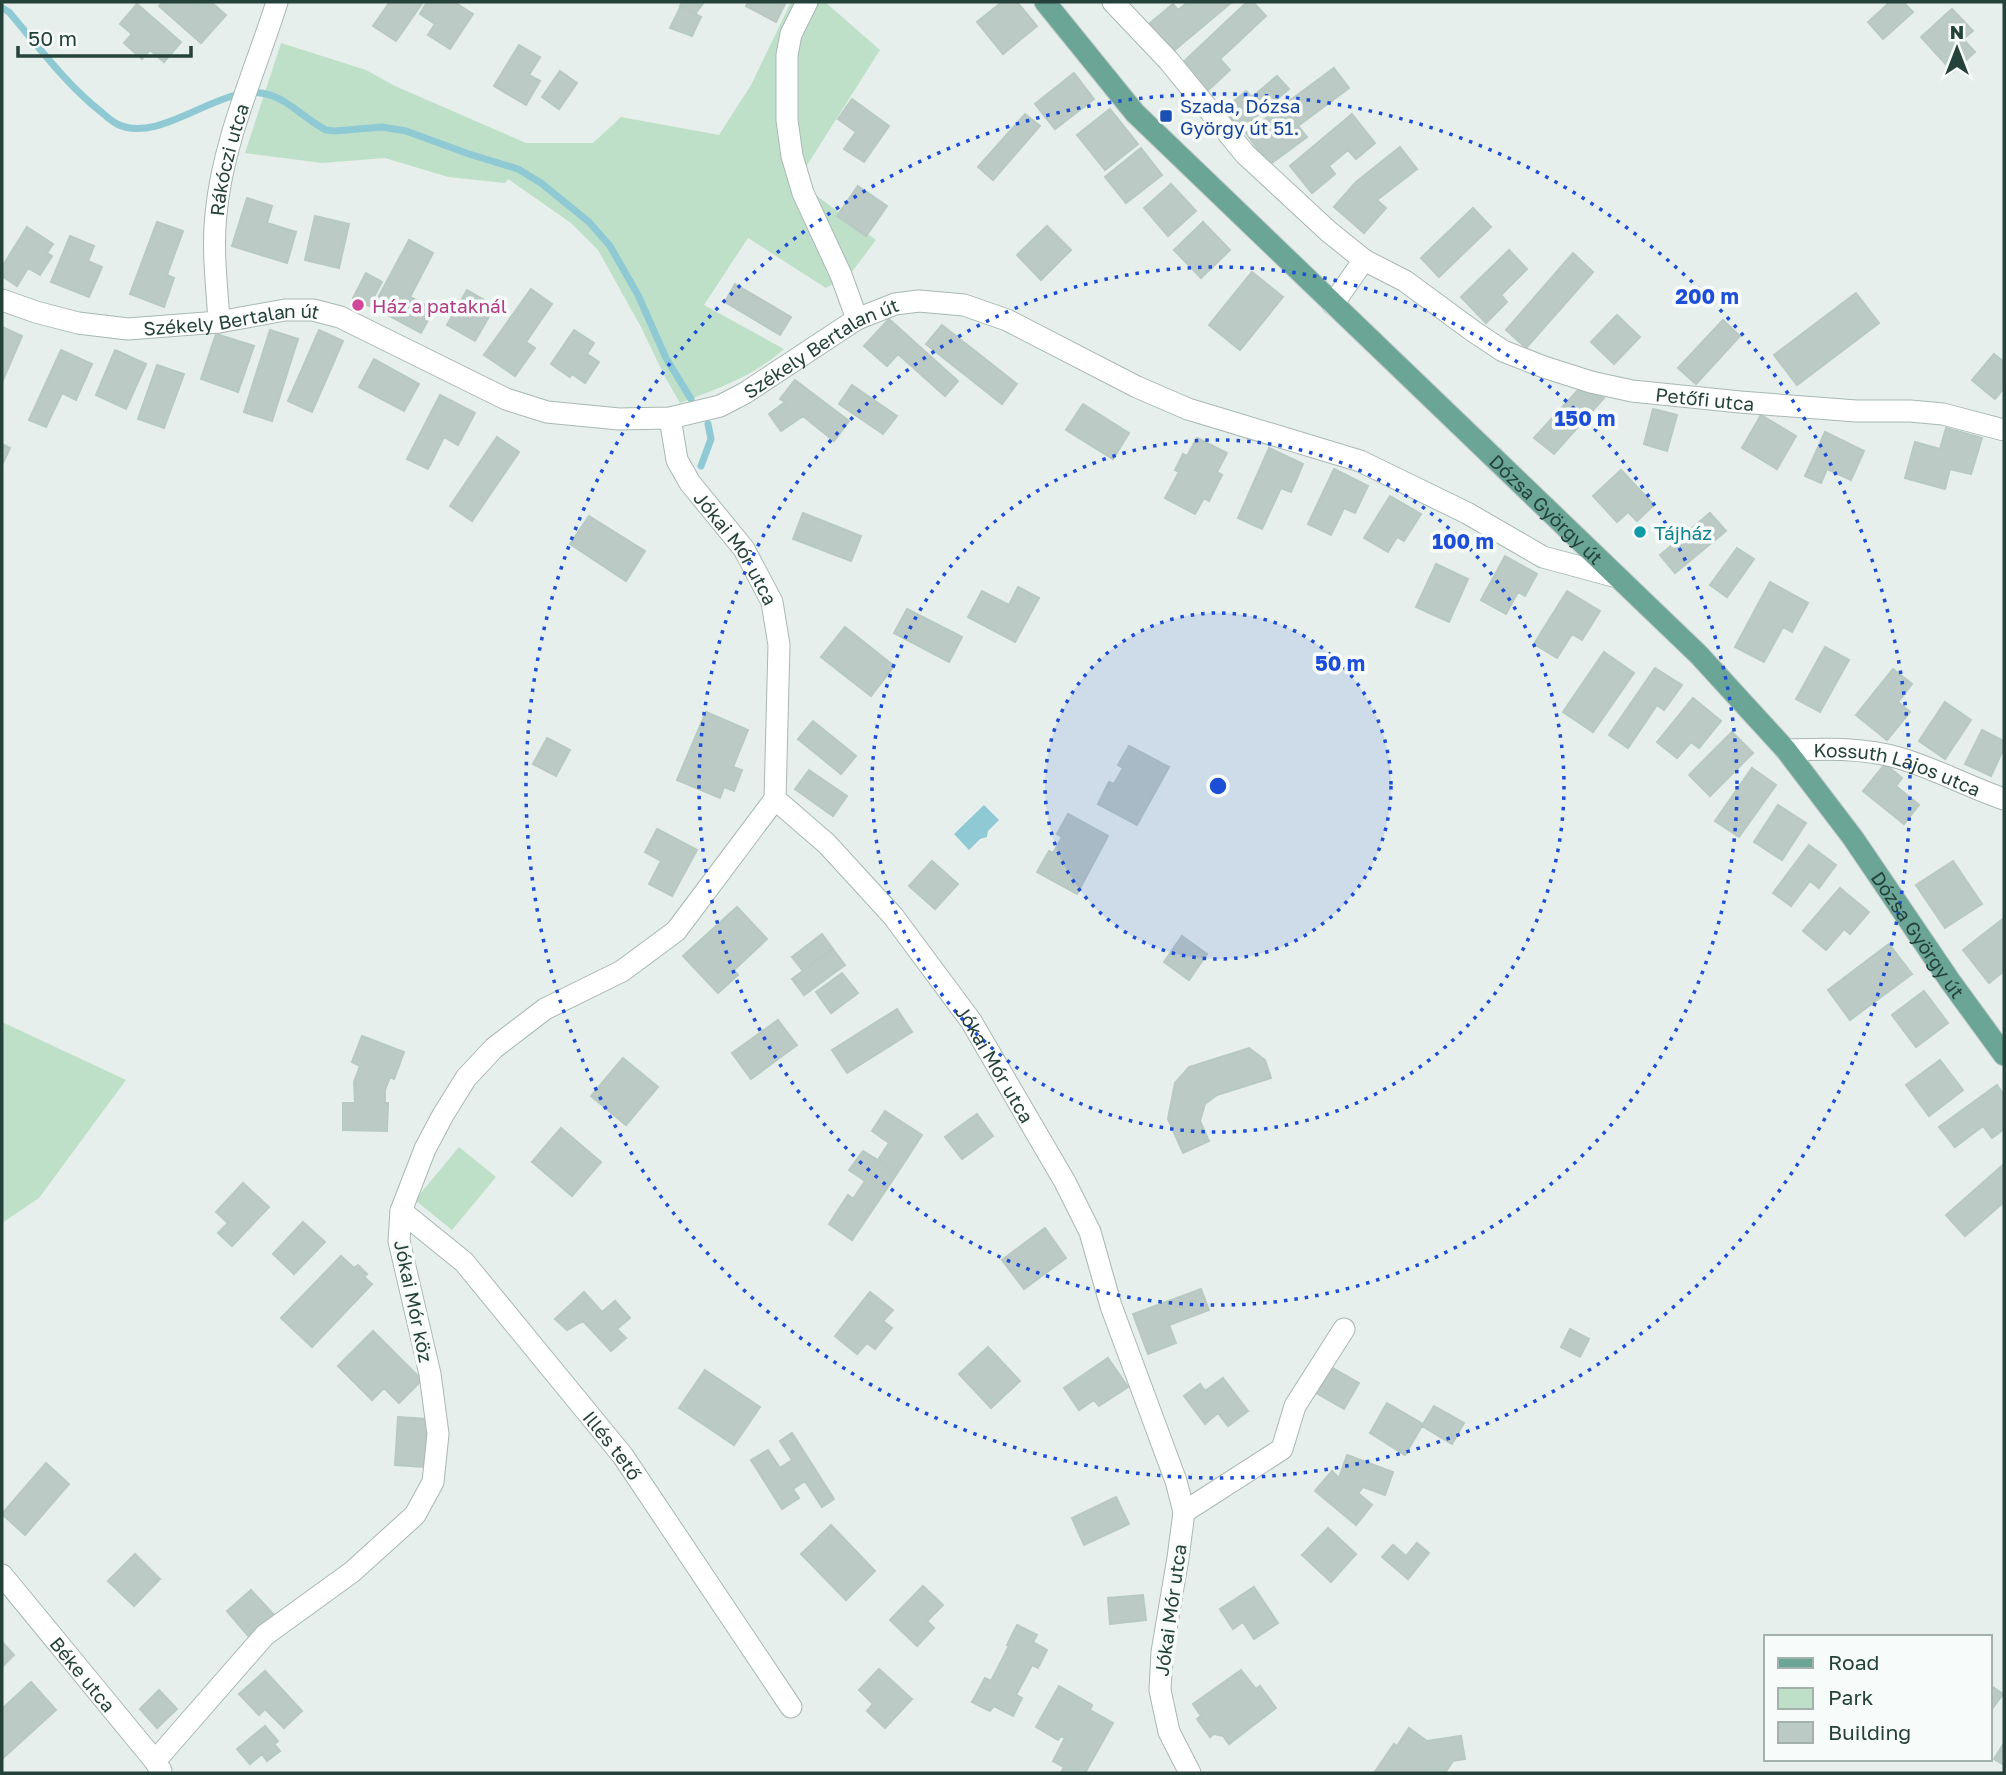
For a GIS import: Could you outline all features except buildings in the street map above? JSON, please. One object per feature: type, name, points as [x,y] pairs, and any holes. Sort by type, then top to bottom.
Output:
[{"type":"main road","name":"Dózsa György út","points":[[1045,2],[1135,113],[1699,655],[1786,750],[1853,838],[2004,1055]]},
{"type":"street","name":"Rákóczi utca","points":[[219,322],[215,216],[221,174],[236,116],[277,2]]},
{"type":"street","points":[[807,2],[791,34],[787,55],[787,120],[792,156],[803,193],[841,275],[857,319]]},
{"type":"street","points":[[1114,2],[1169,61],[1245,154],[1328,231],[1364,260],[1333,303]]},
{"type":"street","name":"Petőfi utca","points":[[1364,260],[1405,281],[1503,351],[1591,382],[1632,390],[1753,403],[1942,414],[2004,430]]},
{"type":"street","name":"Székely Bertalan út","points":[[2,300],[78,323],[128,328],[219,322],[285,310],[313,310],[340,317],[506,399],[547,412],[619,419],[670,418],[720,406],[745,393],[857,319],[895,303],[919,301],[964,305],[1007,320],[1138,387],[1188,409],[1360,461],[1467,513],[1543,557],[1616,577]]},
{"type":"street","name":"Jókai Mór utca","points":[[670,418],[677,460],[690,483],[744,549],[772,602],[779,645],[775,799],[827,844],[893,916],[971,1021],[1065,1182],[1090,1232],[1111,1306],[1176,1481],[1184,1512],[1162,1652],[1160,1690],[1170,1732],[1190,1773]]},
{"type":"street","name":"Kossuth Lajos utca","points":[[1786,750],[1830,748],[1899,758],[2004,799]]},
{"type":"street","name":"Jókai Mór köz","points":[[159,1767],[265,1636],[352,1572],[415,1515],[433,1482],[438,1434],[430,1374],[399,1241],[401,1211],[425,1149],[443,1115],[466,1079],[495,1048],[545,1009],[622,971],[676,931],[775,799]]},
{"type":"street","name":"Illés tető","points":[[401,1211],[464,1262],[623,1456],[791,1707]]},
{"type":"street","points":[[1184,1512],[1282,1449],[1295,1406],[1344,1329]]},
{"type":"street","name":"Béke utca","points":[[2,1575],[159,1767]]},
{"type":"green space","points":[[791,2],[825,2],[880,50],[804,170],[809,190],[876,240],[851,273],[826,288],[748,238],[704,305],[784,349],[748,374],[680,403],[598,250],[571,223],[508,179],[505,183],[448,177],[385,158],[322,163],[245,153],[281,43],[366,70],[395,86],[526,143],[593,143],[621,117],[719,135],[751,85]]},
{"type":"green space","points":[[2,1022],[126,1080],[39,1198],[2,1223]]},
{"type":"green space","points":[[459,1147],[496,1177],[452,1230],[415,1200]]},
{"type":"water","points":[[984,805],[999,820],[988,831],[987,837],[980,839],[969,850],[954,834]]},
{"type":"waterway","points":[[2,8],[9,12],[75,88],[117,124],[133,128],[151,127],[225,98],[244,93],[261,93],[279,98],[326,130],[382,127],[406,131],[518,169],[541,183],[589,222],[610,246],[638,295],[666,358],[691,399]]},
{"type":"waterway","points":[[701,466],[711,439],[708,424]]},
{"type":"place","name":"Szada, Dózsa György út 51.","points":[[1166,116]]},
{"type":"place","name":"Ház a pataknál","points":[[358,305]]},
{"type":"place","name":"Tájház","points":[[1640,532]]}]
